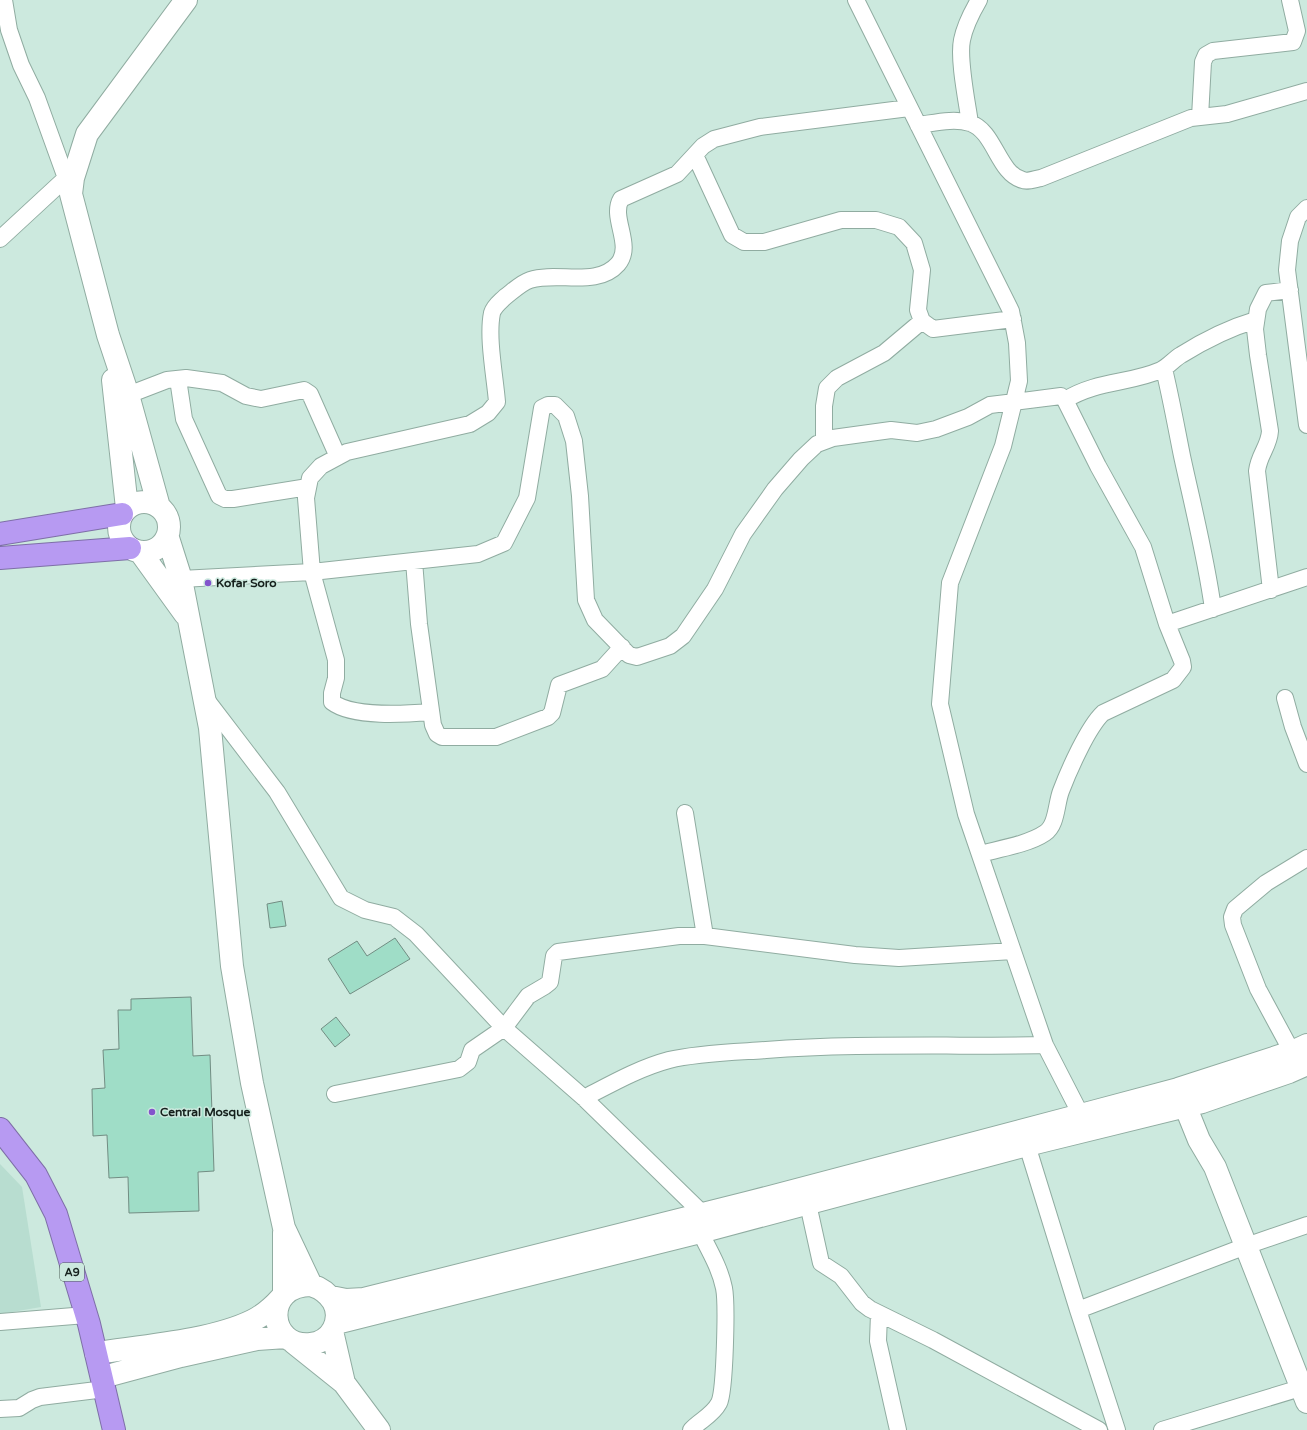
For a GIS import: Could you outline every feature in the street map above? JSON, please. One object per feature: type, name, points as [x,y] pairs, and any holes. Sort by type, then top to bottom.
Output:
[{"type":"highway","points":[[0,534],[125,511]]},
{"type":"highway","points":[[0,558],[135,551]]},
{"type":"highway","name":"A9","points":[[0,1129],[36,1175],[56,1214],[96,1352],[114,1430]]},
{"type":"main road","points":[[160,507],[128,395],[108,335],[69,186],[87,134],[186,0]]},
{"type":"main road","points":[[108,335],[125,511],[119,524],[119,534],[124,543],[135,551],[188,618]]},
{"type":"main road","points":[[125,511],[143,502],[160,507],[166,513],[169,521],[170,530],[168,538],[162,547],[152,552],[135,551]]},
{"type":"main road","points":[[168,538],[181,578],[210,728],[232,966],[252,1084],[284,1228],[311,1285]]},
{"type":"main road","points":[[104,1383],[182,1356],[257,1339],[290,1340],[304,1345],[315,1344],[325,1339],[334,1327],[701,1223],[747,1203],[1081,1115],[1190,1095],[1289,1072],[1302,1054]]},
{"type":"main road","points":[[331,1297],[346,1300],[364,1299],[701,1223],[808,1204],[1027,1145],[1190,1095]]},
{"type":"main road","points":[[1190,1095],[1199,1140],[1215,1167],[1305,1392]]},
{"type":"main road","points":[[284,1228],[282,1296],[277,1308],[276,1318],[279,1328],[290,1340],[344,1383],[379,1430]]},
{"type":"main road","points":[[96,1352],[204,1336],[234,1328],[253,1321],[265,1313],[292,1288],[301,1285],[311,1285],[322,1289],[331,1297],[335,1304],[334,1327],[344,1383]]},
{"type":"street","points":[[0,239],[69,186],[37,98],[21,65],[3,17],[4,0]]},
{"type":"street","points":[[856,0],[1011,311],[1013,319],[1017,343],[1019,381],[1002,446],[950,583],[940,704],[966,814],[1045,1045],[1081,1115]]},
{"type":"street","points":[[970,123],[963,68],[962,41],[970,16],[979,0]]},
{"type":"street","points":[[1200,116],[1203,62],[1206,55],[1213,51],[1293,42],[1297,31],[1290,0]]},
{"type":"street","points":[[918,125],[952,121],[970,123],[981,129],[1012,175],[1024,181],[1041,178],[1180,121],[1200,116],[1227,114],[1307,91]]},
{"type":"street","points":[[431,712],[394,715],[362,712],[336,705],[332,702],[332,693],[336,678],[336,660],[312,572],[306,498],[310,478],[321,466],[347,452],[470,424],[488,413],[497,402],[490,330],[492,312],[497,304],[516,288],[530,280],[558,277],[593,277],[610,271],[619,262],[624,249],[618,208],[621,199],[677,174],[703,146],[714,139],[760,127],[909,108]]},
{"type":"street","points":[[695,155],[732,235],[744,242],[764,242],[841,220],[876,220],[899,227],[914,243],[922,270],[918,310],[922,321],[933,329],[1013,319]]},
{"type":"street","points":[[1307,208],[1298,217],[1290,241],[1287,270],[1307,425]]},
{"type":"street","points":[[1271,590],[1257,471],[1258,459],[1269,443],[1270,431],[1258,355],[1256,320],[1258,309],[1266,293],[1290,290]]},
{"type":"street","points":[[1065,400],[1080,390],[1117,380],[1146,375],[1164,369],[1178,356],[1204,341],[1232,327],[1256,320]]},
{"type":"street","points":[[824,441],[824,406],[827,388],[837,378],[884,353],[922,321]]},
{"type":"street","points":[[1164,369],[1200,532],[1213,609]]},
{"type":"street","points":[[128,395],[167,380],[186,378],[222,383],[246,396],[261,399],[304,390],[310,394],[338,457]]},
{"type":"street","points":[[178,379],[184,419],[218,496],[225,499],[233,499],[308,487]]},
{"type":"street","points":[[181,578],[312,572],[414,561],[478,554],[504,543],[527,498],[542,408],[548,405],[555,405],[566,416],[574,442],[580,496],[586,600],[595,620],[629,655],[637,657],[670,646],[683,636],[715,589],[743,534],[774,489],[800,459],[817,444],[833,438],[891,430],[917,433],[936,429],[968,417],[990,405],[1061,396],[1065,400],[1098,466],[1143,547],[1167,624],[1183,667],[1180,674],[1173,680],[1103,713],[1096,720],[1069,773],[1051,826],[1046,833],[1033,839],[980,854]]},
{"type":"street","points":[[414,561],[419,624],[433,725],[437,734],[442,737],[496,737],[548,717],[552,713],[559,685],[602,669],[622,647]]},
{"type":"street","points":[[1167,624],[1307,577]]},
{"type":"street","points":[[204,696],[277,792],[341,898],[365,910],[394,917],[416,934],[504,1028],[584,1098],[701,1223],[724,1288],[723,1382],[719,1402],[716,1408],[691,1430]]},
{"type":"street","points":[[1285,698],[1293,727],[1307,764]]},
{"type":"street","points":[[685,813],[705,936]]},
{"type":"street","points":[[1302,1054],[1258,989],[1233,926],[1232,917],[1235,909],[1266,883],[1307,858]]},
{"type":"street","points":[[335,1094],[459,1069],[468,1062],[472,1050],[504,1028],[528,996],[546,986],[550,982],[554,956],[558,952],[679,936],[705,936],[855,955],[899,958],[1013,951]]},
{"type":"street","points":[[584,1098],[622,1078],[670,1060],[736,1052],[794,1048],[889,1045],[1045,1045]]},
{"type":"street","points":[[1027,1145],[1117,1430]]},
{"type":"street","points":[[808,1204],[821,1263],[841,1276],[862,1303],[879,1314],[933,1340],[1099,1430]]},
{"type":"street","points":[[1078,1310],[1246,1246],[1307,1225]]},
{"type":"street","points":[[879,1314],[878,1341],[898,1430]]},
{"type":"street","points":[[0,1322],[86,1315]]},
{"type":"street","points":[[0,1409],[19,1408],[40,1397],[104,1383]]},
{"type":"street","points":[[1162,1430],[1305,1392]]},
{"type":"shaded area","points":[[0,1164],[22,1187],[41,1307],[0,1314]]},
{"type":"building","points":[[282,901],[286,926],[270,928],[267,904]]},
{"type":"building","points":[[395,938],[410,959],[350,994],[328,959],[357,941],[367,956]]},
{"type":"building","name":"Central Mosque","points":[[191,997],[193,1056],[210,1055],[214,1171],[198,1172],[199,1211],[129,1213],[128,1177],[109,1178],[107,1135],[93,1136],[92,1089],[105,1088],[103,1050],[119,1049],[118,1010],[131,1010],[131,999]]},
{"type":"building","points":[[336,1017],[350,1035],[335,1047],[321,1029]]},
{"type":"place","name":"Kofar Soro","points":[[208,583]]},
{"type":"place","name":"Central Mosque","points":[[152,1112]]}]
